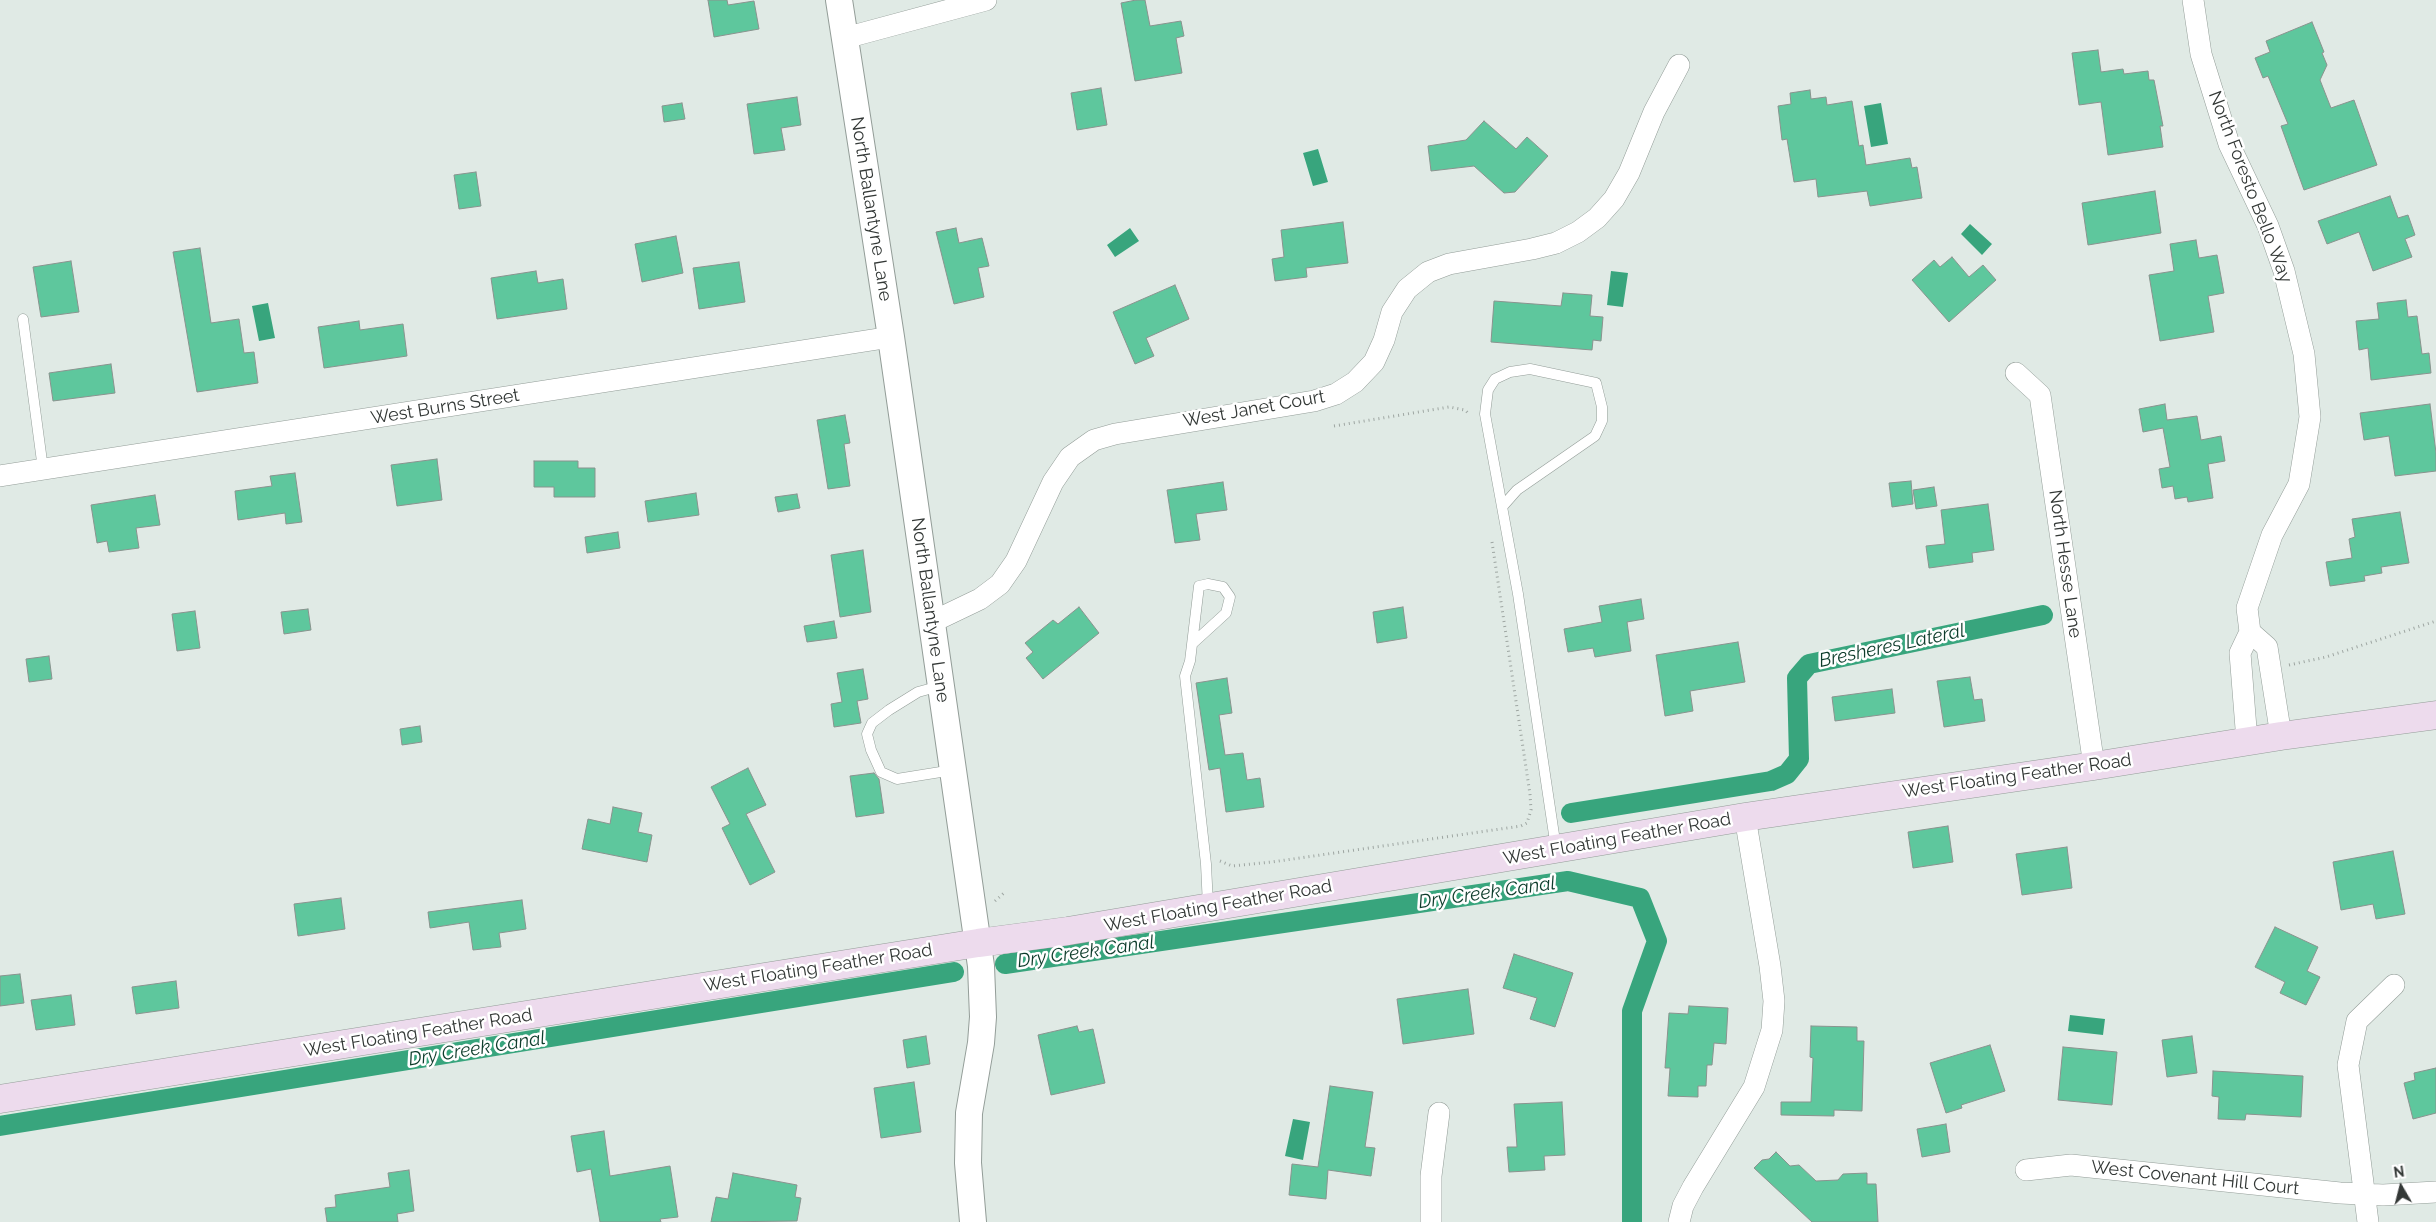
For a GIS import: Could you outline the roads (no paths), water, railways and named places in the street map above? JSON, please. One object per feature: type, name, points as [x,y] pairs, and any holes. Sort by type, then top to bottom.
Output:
[{"type":"main road","name":"West Floating Feather Road","points":[[0,1099],[978,943],[1068,931],[1745,817],[2094,766],[2247,741],[2436,715]]},
{"type":"street","name":"North Ballantyne Lane","points":[[839,0],[891,337],[978,943],[983,1017],[981,1043],[969,1113],[968,1163],[973,1222]]},
{"type":"street","points":[[845,38],[986,0]]},
{"type":"street","name":"North Foresto Bello Way","points":[[2193,0],[2201,54],[2229,144],[2268,226],[2284,271],[2304,354],[2310,417],[2299,484],[2272,535],[2247,608],[2250,632],[2240,653],[2247,741]]},
{"type":"street","name":"West Janet Court","points":[[932,622],[980,599],[1000,584],[1016,561],[1053,482],[1070,457],[1094,440],[1115,434],[1314,401],[1336,394],[1355,382],[1374,362],[1384,340],[1392,312],[1407,289],[1428,272],[1450,264],[1532,250],[1556,243],[1597,218],[1618,193],[1629,173],[1654,112],[1679,65]]},
{"type":"street","name":"West Burns Street","points":[[0,476],[891,337]]},
{"type":"street","name":"North Hesse Lane","points":[[2016,373],[2040,395],[2094,766]]},
{"type":"street","points":[[2250,632],[2267,647],[2281,736]]},
{"type":"street","points":[[1679,1222],[1683,1206],[1693,1187],[1754,1087],[1772,1030],[1774,1001],[1770,966],[1745,817]]},
{"type":"street","points":[[2368,1222],[2348,1065],[2357,1021],[2394,985]]},
{"type":"street","points":[[1431,1222],[1431,1176],[1439,1113]]},
{"type":"street","name":"West Covenant Hill Court","points":[[2026,1170],[2071,1165],[2364,1194],[2436,1192]]},
{"type":"lane","points":[[23,319],[43,469]]},
{"type":"lane","points":[[1502,506],[1517,490],[1595,436],[1602,421],[1602,407],[1596,383],[1530,369],[1510,372],[1495,379],[1488,390],[1484,414],[1518,594],[1556,849]]},
{"type":"lane","points":[[1192,644],[1226,613],[1230,597],[1223,587],[1208,584],[1199,586],[1192,644],[1190,661],[1185,676],[1206,864],[1208,907]]},
{"type":"lane","points":[[941,686],[918,692],[889,710],[872,723],[867,734],[871,750],[881,772],[897,779],[953,770]]},
{"type":"waterway","name":"Bresheres Lateral","points":[[1571,813],[1771,781],[1787,774],[1799,759],[1797,678],[1809,664],[2043,615]]},
{"type":"waterway","name":"Dry Creek Canal","points":[[1005,964],[1568,881],[1640,898],[1657,941],[1632,1011],[1632,1222]]},
{"type":"waterway","name":"Dry Creek Canal","points":[[0,1126],[954,972]]}]
